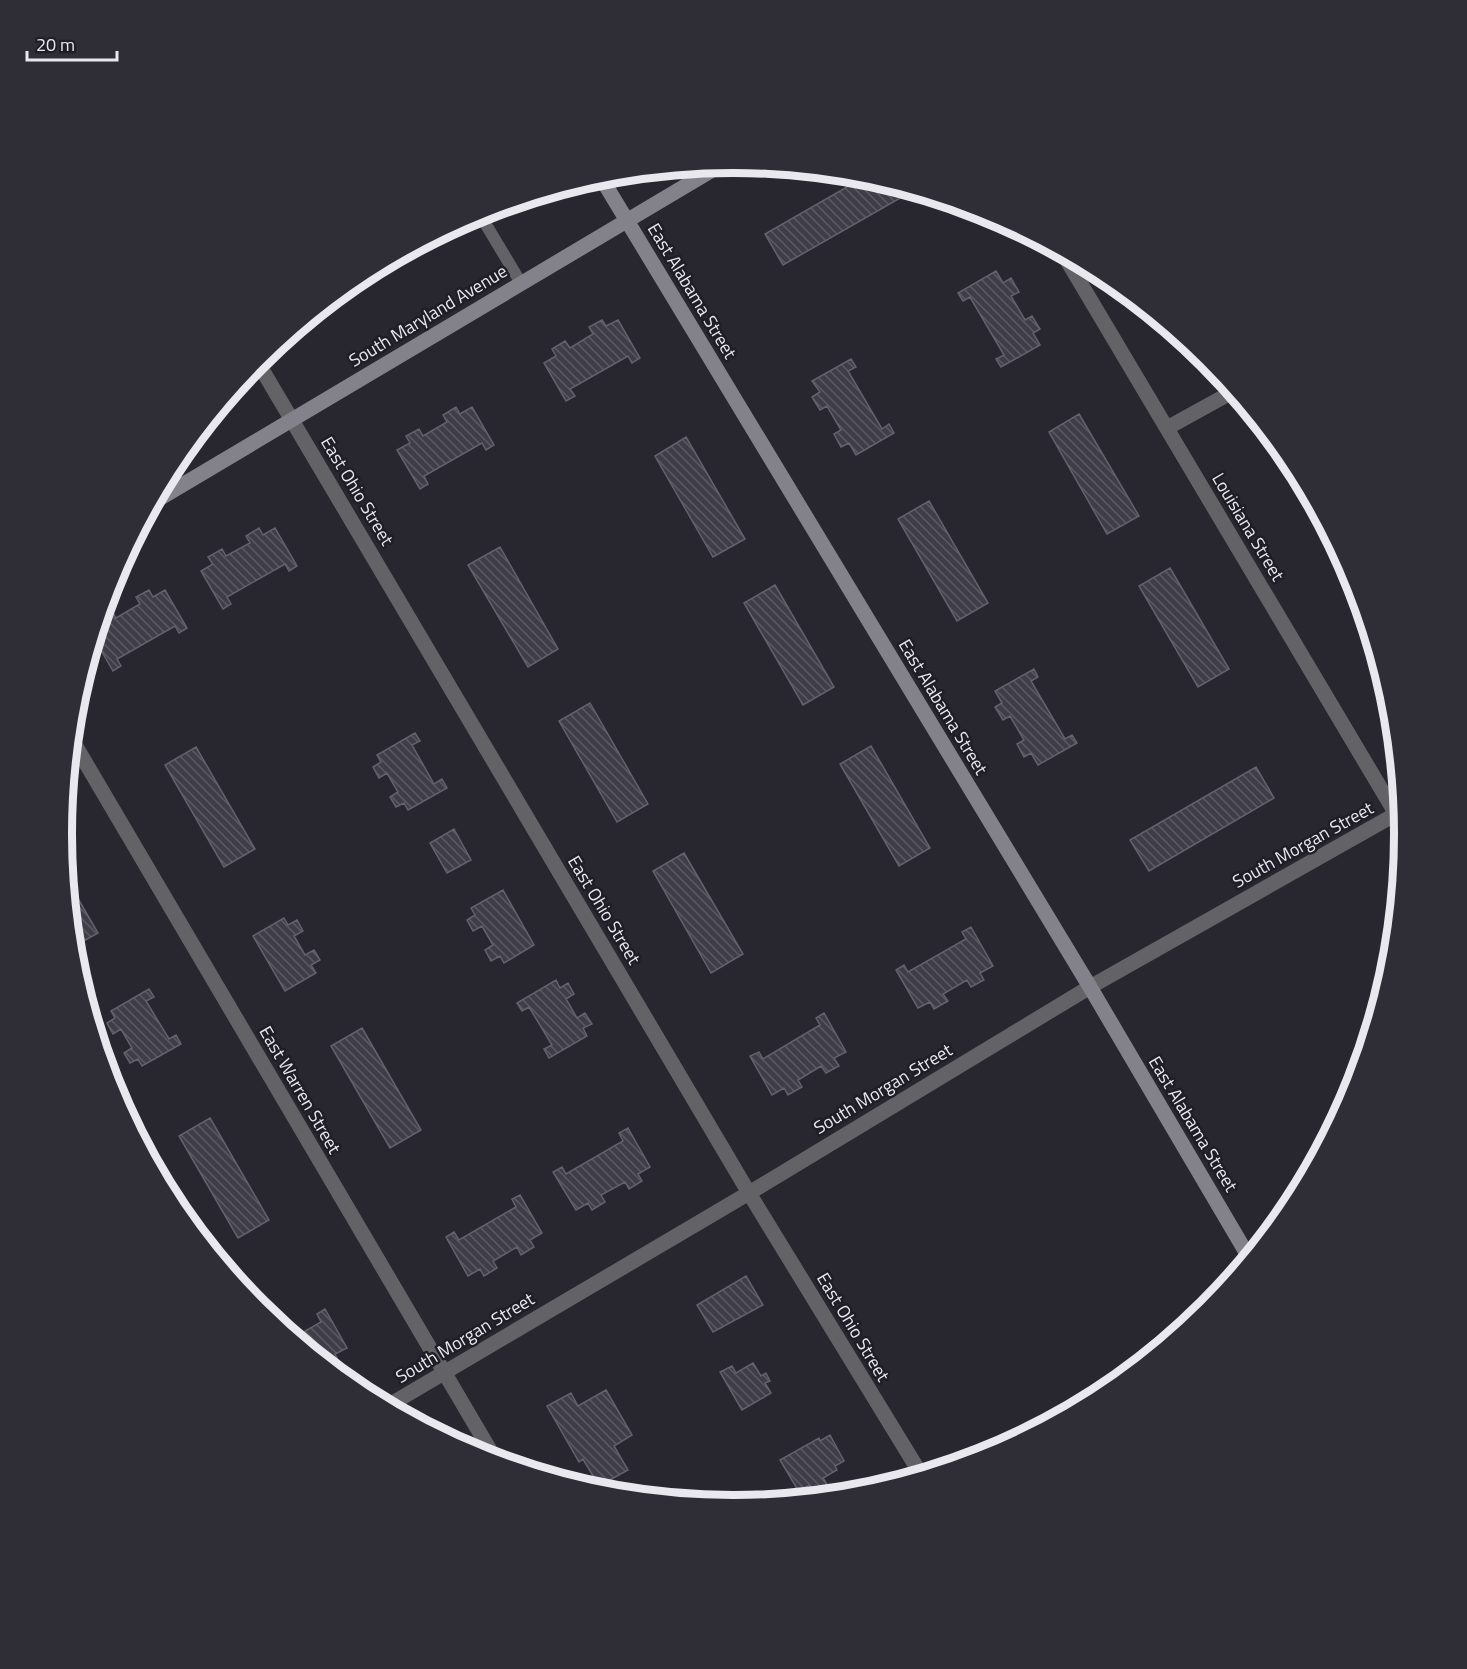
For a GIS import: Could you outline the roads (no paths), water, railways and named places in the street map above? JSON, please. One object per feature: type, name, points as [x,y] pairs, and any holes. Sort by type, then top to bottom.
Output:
[{"type":"street","name":"South Maryland Avenue","points":[[167,494],[707,174]]},
{"type":"street","name":"East Alabama Street","points":[[606,186],[1090,987],[1246,1252]]},
{"type":"street","name":"Louisiana Street","points":[[1070,266],[1394,804]]},
{"type":"street","name":"East Ohio Street","points":[[263,370],[749,1193],[918,1469]]},
{"type":"street","points":[[1167,428],[1228,395]]},
{"type":"street","name":"East Warren Street","points":[[78,750],[490,1450]]},
{"type":"street","name":"South Morgan Street","points":[[394,1402],[749,1193],[1090,987],[1395,819]]},
{"type":"lane","points":[[484,222],[521,283]]}]
